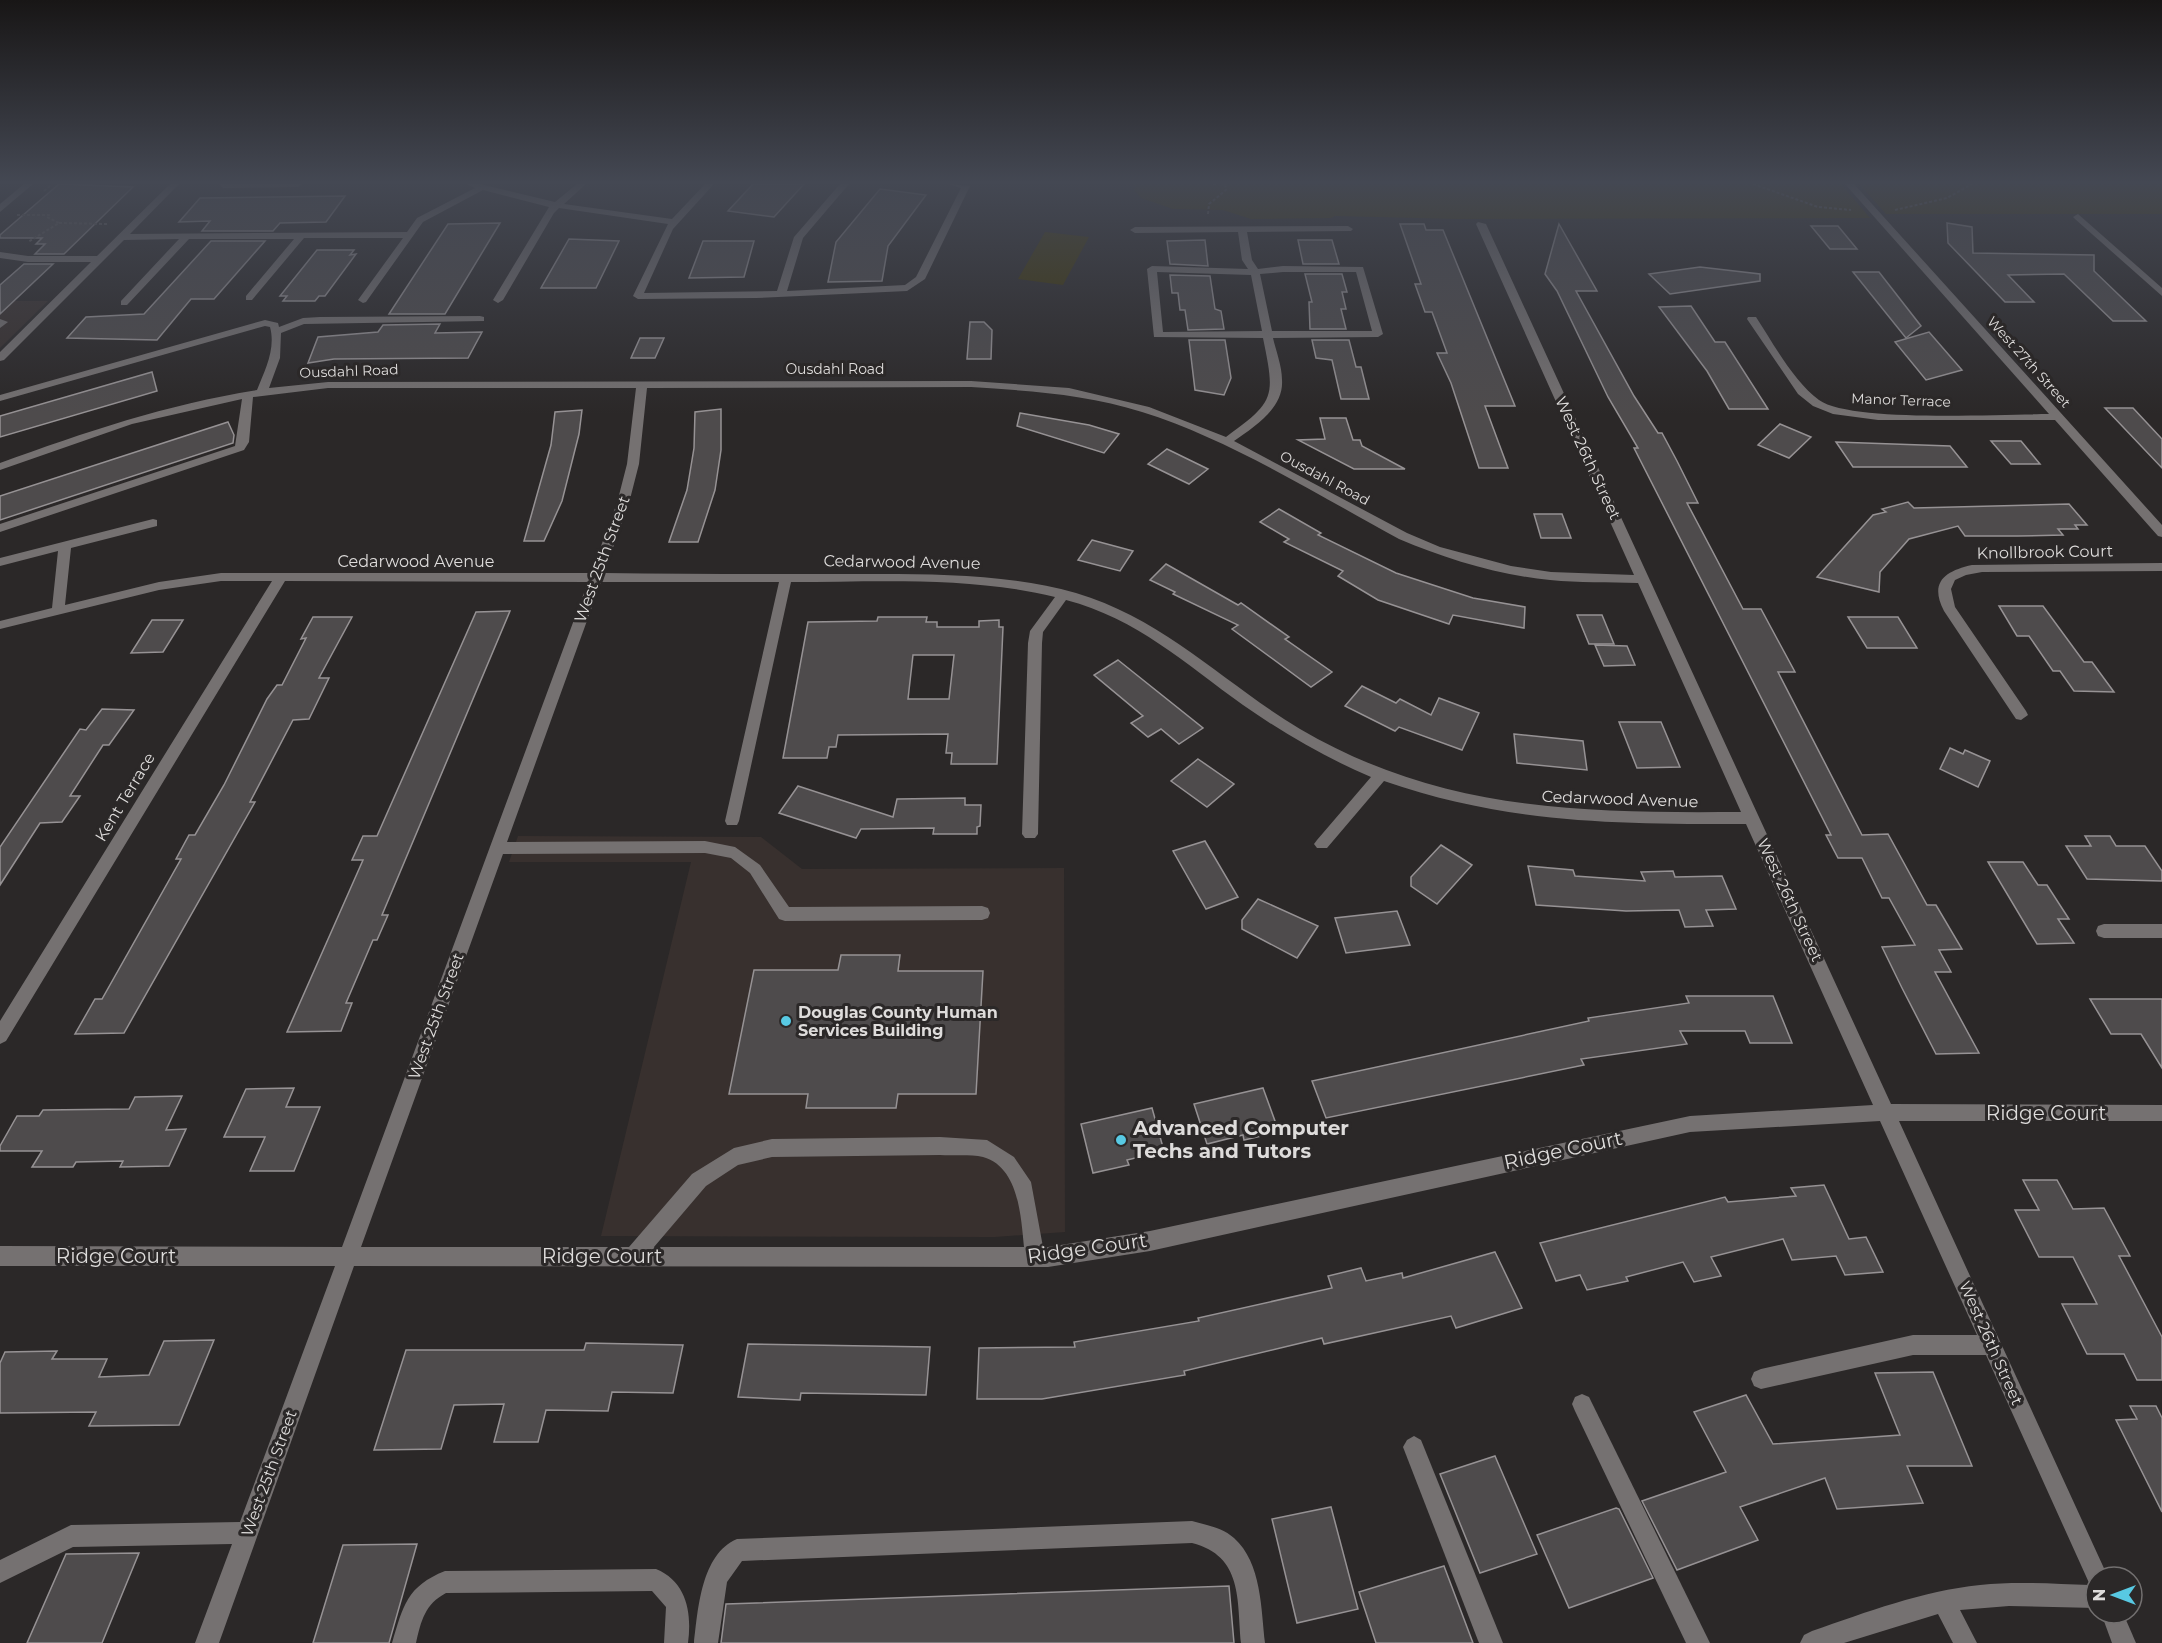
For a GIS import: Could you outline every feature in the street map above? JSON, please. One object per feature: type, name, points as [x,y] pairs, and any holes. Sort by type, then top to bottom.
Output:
[{"type":"street","points":[[0,358],[98,261]]},
{"type":"street","points":[[124,303],[164,261]]},
{"type":"street","points":[[249,298],[280,261]]},
{"type":"street","points":[[363,300],[391,261]]},
{"type":"street","points":[[498,300],[521,261]]},
{"type":"street","points":[[655,261],[638,296],[893,291],[915,285],[928,261]]},
{"type":"street","points":[[781,294],[792,261]]},
{"type":"street","points":[[1226,442],[1260,416],[1276,393],[1277,380],[1255,272],[1247,261]]},
{"type":"street","name":"West 26th Street","points":[[1498,261],[2092,1565]]},
{"type":"street","name":"West 27th Street","points":[[1918,261],[2162,533]]},
{"type":"street","points":[[2126,261],[2162,293]]},
{"type":"street","points":[[1152,269],[1255,272],[1283,269],[1360,269],[1378,334],[1158,335],[1152,269]]},
{"type":"street","points":[[276,331],[303,321],[320,320],[480,319]]},
{"type":"street","name":"Manor Terrace","points":[[1752,319],[1802,392],[1817,404],[1837,412],[1878,417],[2058,417]]},
{"type":"street","points":[[0,398],[254,325],[274,325],[279,336],[276,354],[262,392]]},
{"type":"street","name":"Ousdahl Road","points":[[0,467],[146,416],[248,394],[362,383],[971,384],[1029,387],[1069,392],[1145,409],[1226,442],[1403,536],[1436,550],[1500,568],[1541,574],[1644,579]]},
{"type":"street","name":"West 25th Street","points":[[207,1643],[623,503],[633,464],[642,383]]},
{"type":"street","points":[[0,528],[240,448],[243,442],[248,394]]},
{"type":"street","points":[[0,562],[153,523]]},
{"type":"street","points":[[58,611],[65,545]]},
{"type":"street","name":"Knollbrook Court","points":[[2021,715],[1949,608],[1943,594],[1944,585],[1951,576],[1966,570],[1982,568],[2162,567]]},
{"type":"street","name":"Cedarwood Avenue","points":[[0,626],[188,580],[281,577],[596,577],[975,579],[1005,582],[1100,606],[1150,629],[1284,724],[1381,775],[1458,798],[1553,816],[1753,818]]},
{"type":"street","name":"Kent Terrace","points":[[0,1036],[281,577]]},
{"type":"street","points":[[732,821],[786,578]]},
{"type":"street","points":[[1030,834],[1035,643],[1037,631],[1062,595]]},
{"type":"street","points":[[1322,844],[1381,775]]},
{"type":"street","points":[[497,848],[705,847],[735,853],[755,869],[785,914],[982,913]]},
{"type":"street","points":[[2104,931],[2162,931]]},
{"type":"street","name":"Ridge Court","points":[[0,1256],[1035,1257],[1085,1252],[1150,1240],[1690,1124],[1758,1117],[2162,1113]]},
{"type":"street","points":[[633,1257],[699,1180],[734,1157],[772,1148],[940,1146],[987,1149],[1008,1163],[1022,1182],[1030,1216],[1035,1257]]},
{"type":"street","points":[[1761,1379],[1913,1346],[1992,1345]]},
{"type":"street","points":[[1582,1404],[1698,1643]]},
{"type":"street","points":[[1414,1447],[1491,1643]]},
{"type":"street","points":[[706,1643],[713,1588],[720,1570],[737,1550],[1192,1532],[1216,1538],[1231,1552],[1242,1567],[1253,1643]]},
{"type":"street","points":[[0,1572],[71,1536],[247,1533]]},
{"type":"street","points":[[404,1643],[414,1608],[427,1590],[445,1582],[656,1580],[673,1593],[680,1618],[676,1643]]},
{"type":"street","points":[[1821,1641],[1878,1619],[1944,1602],[1982,1596],[2084,1597]]},
{"type":"street","points":[[1944,1602],[1965,1643]]},
{"type":"street","points":[[2117,1625],[2124,1643]]},
{"type":"shaded area","points":[[1029,261],[1076,261],[1063,285],[1018,279]]},
{"type":"shaded area","points":[[0,301],[48,301],[0,348]]},
{"type":"shaded area","points":[[518,836],[761,837],[802,869],[1064,868],[1065,1232],[995,1237],[601,1236],[691,862],[509,862]]},
{"type":"building","points":[[193,261],[248,261],[214,299],[191,299],[157,340],[67,338],[86,317],[144,314]]},
{"type":"building","points":[[308,261],[351,261],[325,296],[319,296],[315,301],[283,301],[287,296],[280,296]]},
{"type":"building","points":[[424,261],[477,261],[445,314],[389,314]]},
{"type":"building","points":[[557,261],[609,261],[596,288],[541,288]]},
{"type":"building","points":[[696,261],[749,261],[744,277],[689,278]]},
{"type":"building","points":[[832,261],[885,261],[882,281],[828,282]]},
{"type":"building","points":[[1170,261],[1207,261],[1208,266],[1170,264]]},
{"type":"building","points":[[1302,261],[1338,261],[1339,264],[1303,264]]},
{"type":"building","points":[[1413,261],[1456,261],[1515,406],[1485,406],[1508,468],[1479,468],[1451,383],[1437,353],[1447,353],[1432,312],[1425,312],[1415,284],[1421,284]]},
{"type":"building","points":[[1549,261],[1580,261],[1597,291],[1576,291],[1634,396],[1658,433],[1662,433],[1677,461],[1698,503],[1687,503],[1743,609],[1761,609],[1795,672],[1778,672],[1862,835],[1888,834],[1927,905],[1936,905],[1962,949],[1939,950],[1951,972],[1935,972],[1979,1053],[1936,1054],[1882,947],[1915,945],[1889,898],[1882,898],[1862,858],[1838,858],[1826,835],[1831,835],[1634,448],[1638,448],[1608,397],[1557,291],[1545,274]]},
{"type":"building","points":[[1965,261],[2094,261],[2094,271],[2146,321],[2113,321],[2064,274],[2008,275],[2034,302],[2005,302]]},
{"type":"building","points":[[24,264],[53,264],[0,314],[0,285]]},
{"type":"building","points":[[1700,267],[1760,274],[1760,281],[1670,294],[1649,274]]},
{"type":"building","points":[[1853,272],[1879,272],[1921,326],[1906,338]]},
{"type":"building","points":[[1305,274],[1342,274],[1347,292],[1342,292],[1346,309],[1341,309],[1346,329],[1310,329],[1309,302],[1312,302]]},
{"type":"building","points":[[1170,275],[1210,276],[1215,309],[1221,311],[1224,329],[1188,330],[1185,310],[1180,310],[1178,293],[1172,293]]},
{"type":"building","points":[[1691,306],[1715,342],[1725,342],[1768,409],[1729,409],[1707,371],[1659,307]]},
{"type":"building","points":[[970,322],[984,322],[992,330],[991,359],[967,359]]},
{"type":"building","points":[[440,324],[435,333],[482,332],[468,358],[334,359],[308,363],[318,337],[378,332],[383,325]]},
{"type":"building","points":[[1929,332],[1962,370],[1926,380],[1895,342]]},
{"type":"building","points":[[640,338],[664,338],[655,358],[631,358]]},
{"type":"building","points":[[1189,340],[1225,340],[1231,378],[1224,395],[1195,390]]},
{"type":"building","points":[[1312,340],[1349,340],[1356,367],[1361,367],[1369,399],[1341,399],[1332,360],[1316,358]]},
{"type":"building","points":[[152,372],[157,391],[0,437],[0,416]]},
{"type":"building","points":[[2105,408],[2133,408],[2162,439],[2162,468]]},
{"type":"building","points":[[721,409],[721,450],[715,490],[698,542],[669,542],[687,490],[694,448],[695,412]]},
{"type":"building","points":[[582,410],[579,434],[562,501],[544,541],[524,541],[551,445],[555,412]]},
{"type":"building","points":[[1020,413],[1089,425],[1119,434],[1104,453],[1017,426]]},
{"type":"building","points":[[1320,418],[1346,418],[1353,440],[1360,440],[1362,446],[1405,469],[1354,469],[1298,440],[1325,439]]},
{"type":"building","points":[[228,422],[234,435],[233,443],[0,520],[0,496]]},
{"type":"building","points":[[1780,424],[1811,437],[1789,458],[1758,445]]},
{"type":"building","points":[[1991,441],[2021,441],[2040,464],[2011,464]]},
{"type":"building","points":[[1836,442],[1950,446],[1967,467],[1853,467]]},
{"type":"building","points":[[1167,449],[1208,469],[1189,484],[1148,464]]},
{"type":"building","points":[[1908,502],[1914,508],[2069,504],[2087,525],[2075,525],[2078,529],[2058,529],[2063,535],[2018,536],[1965,536],[1958,526],[1909,539],[1880,572],[1879,592],[1817,577],[1873,515],[1886,512],[1882,509]]},
{"type":"building","points":[[1279,509],[1321,533],[1318,535],[1396,573],[1473,598],[1525,607],[1524,628],[1453,615],[1449,624],[1378,600],[1338,576],[1343,571],[1284,542],[1289,539],[1260,522]]},
{"type":"building","points":[[1534,514],[1562,514],[1571,538],[1541,538]]},
{"type":"building","points":[[1092,540],[1133,551],[1120,571],[1078,560]]},
{"type":"building","points":[[1166,564],[1238,605],[1241,603],[1289,637],[1285,639],[1332,672],[1311,687],[1232,629],[1238,625],[1173,594],[1175,592],[1150,580]]},
{"type":"building","points":[[1999,606],[2043,606],[2084,662],[2092,662],[2114,692],[2074,691],[2060,671],[2053,671],[2029,636],[2017,636]]},
{"type":"building","points":[[510,611],[382,915],[388,915],[377,940],[373,940],[346,1003],[352,1003],[341,1031],[287,1032],[363,860],[352,860],[363,836],[377,836],[476,612]]},
{"type":"building","points":[[1577,615],[1602,615],[1614,644],[1589,644]]},
{"type":"building","points":[[313,617],[352,617],[319,678],[329,678],[309,719],[293,720],[250,802],[255,802],[124,1033],[75,1034],[95,999],[102,999],[181,859],[176,859],[189,835],[195,835],[224,785],[267,699],[277,685],[282,685],[306,638],[301,639]]},
{"type":"building","points":[[878,617],[927,617],[926,622],[937,622],[937,627],[979,627],[979,621],[999,620],[999,627],[1003,627],[997,764],[951,764],[952,753],[946,753],[948,734],[838,735],[836,747],[829,747],[827,758],[783,758],[808,622],[877,621]],"holes":[[[913,655],[954,655],[949,699],[908,699]]]},
{"type":"building","points":[[1848,617],[1898,617],[1917,648],[1867,648]]},
{"type":"building","points":[[152,620],[183,620],[163,652],[131,653]]},
{"type":"building","points":[[1595,645],[1627,646],[1635,665],[1604,666]]},
{"type":"building","points":[[1118,660],[1203,728],[1179,744],[1161,729],[1148,737],[1131,723],[1143,716],[1094,675]]},
{"type":"building","points":[[1362,686],[1396,703],[1400,699],[1431,715],[1439,698],[1479,713],[1462,750],[1399,727],[1395,731],[1345,706]]},
{"type":"building","points":[[102,709],[134,710],[109,745],[103,745],[70,796],[80,796],[62,822],[40,823],[0,885],[0,847],[80,729],[86,730]]},
{"type":"building","points":[[1619,722],[1661,722],[1680,767],[1637,768]]},
{"type":"building","points":[[1514,734],[1583,741],[1587,770],[1517,763]]},
{"type":"building","points":[[1950,748],[1963,754],[1965,750],[1990,761],[1978,787],[1940,769]]},
{"type":"building","points":[[1198,759],[1234,784],[1207,807],[1171,781]]},
{"type":"building","points":[[798,786],[893,817],[897,799],[965,798],[965,805],[981,805],[980,826],[977,827],[977,834],[933,834],[934,828],[861,829],[856,838],[779,813]]},
{"type":"building","points":[[2085,836],[2110,836],[2116,846],[2145,846],[2162,871],[2162,881],[2087,879],[2066,846],[2091,846]]},
{"type":"building","points":[[1205,841],[1238,897],[1206,909],[1173,851]]},
{"type":"building","points":[[1441,845],[1472,865],[1437,904],[1411,886],[1411,877]]},
{"type":"building","points":[[1988,862],[2023,862],[2038,885],[2047,885],[2069,919],[2058,919],[2074,943],[2037,944]]},
{"type":"building","points":[[1528,866],[1573,870],[1575,876],[1645,881],[1641,872],[1673,871],[1675,877],[1722,876],[1736,909],[1706,910],[1713,926],[1685,927],[1679,910],[1626,911],[1536,905]]},
{"type":"building","points":[[1258,899],[1318,926],[1297,958],[1242,929],[1242,920]]},
{"type":"building","points":[[1397,911],[1410,945],[1346,953],[1335,918]]},
{"type":"building","name":"Douglas County Human Services Building","points":[[841,955],[900,955],[898,971],[983,971],[976,1094],[898,1094],[896,1108],[806,1108],[808,1094],[729,1094],[754,970],[838,970]]},
{"type":"building","points":[[1686,996],[1773,996],[1792,1043],[1750,1043],[1745,1031],[1680,1031],[1687,1044],[1581,1059],[1584,1065],[1326,1118],[1312,1081],[1589,1021],[1588,1018],[1689,1003]]},
{"type":"building","points":[[2090,999],[2162,999],[2162,1068],[2141,1034],[2111,1034]]},
{"type":"building","points":[[294,1088],[286,1107],[320,1107],[294,1171],[250,1171],[265,1137],[224,1137],[246,1089]]},
{"type":"building","points":[[1263,1088],[1279,1132],[1244,1140],[1243,1135],[1207,1144],[1194,1104]]},
{"type":"building","points":[[182,1096],[166,1130],[186,1129],[169,1166],[120,1167],[123,1161],[76,1162],[73,1167],[32,1167],[42,1151],[0,1151],[0,1146],[17,1116],[39,1116],[43,1110],[129,1109],[135,1097]]},
{"type":"building","points":[[1152,1108],[1164,1151],[1127,1160],[1129,1165],[1093,1173],[1081,1124]]},
{"type":"building","points":[[2023,1180],[2057,1180],[2073,1209],[2104,1208],[2130,1256],[2119,1256],[2162,1337],[2162,1380],[2137,1380],[2124,1354],[2087,1354],[2062,1304],[2097,1304],[2073,1257],[2039,1257],[2015,1210],[2039,1210]]},
{"type":"building","points":[[1824,1185],[1849,1239],[1866,1237],[1883,1272],[1845,1275],[1836,1256],[1792,1260],[1783,1239],[1711,1257],[1721,1276],[1694,1282],[1683,1262],[1626,1277],[1628,1281],[1587,1290],[1580,1275],[1556,1281],[1540,1243],[1725,1197],[1728,1202],[1796,1196],[1791,1188]]},
{"type":"building","points":[[1495,1252],[1522,1308],[1456,1328],[1451,1316],[1324,1344],[1322,1338],[1184,1371],[1185,1375],[1042,1399],[977,1399],[979,1348],[1075,1347],[1074,1342],[1199,1321],[1198,1318],[1332,1288],[1328,1276],[1361,1268],[1366,1281],[1402,1273],[1403,1278]]},
{"type":"building","points":[[214,1340],[179,1425],[89,1426],[96,1412],[0,1413],[0,1363],[5,1352],[57,1351],[52,1359],[107,1359],[99,1377],[149,1375],[164,1341]]},
{"type":"building","points":[[586,1343],[683,1345],[673,1393],[612,1392],[608,1411],[546,1410],[538,1442],[494,1442],[504,1404],[454,1405],[441,1449],[374,1450],[406,1350],[584,1350]]},
{"type":"building","points":[[748,1344],[930,1347],[926,1395],[801,1393],[800,1400],[738,1397]]},
{"type":"building","points":[[1933,1372],[1972,1466],[1907,1466],[1923,1503],[1837,1509],[1825,1478],[1740,1507],[1758,1540],[1677,1570],[1642,1501],[1726,1472],[1694,1412],[1746,1395],[1773,1444],[1900,1435],[1875,1373]]},
{"type":"building","points":[[2130,1406],[2156,1406],[2162,1418],[2162,1512],[2116,1420],[2137,1419]]},
{"type":"building","points":[[1495,1456],[1537,1554],[1480,1573],[1440,1474]]},
{"type":"building","points":[[1331,1507],[1358,1609],[1297,1623],[1272,1519]]},
{"type":"building","points":[[1616,1508],[1619,1509],[1653,1578],[1569,1608],[1537,1535]]},
{"type":"building","points":[[417,1544],[389,1643],[313,1643],[343,1545]]},
{"type":"building","points":[[139,1553],[102,1643],[27,1643],[66,1554]]},
{"type":"building","points":[[1444,1566],[1473,1643],[1376,1643],[1359,1592]]},
{"type":"building","points":[[1229,1586],[1234,1643],[721,1643],[726,1604]]},
{"type":"place","name":"Douglas County Human Services Building","points":[[786,1021]]},
{"type":"place","name":"Advanced Computer Techs and Tutors","points":[[1121,1140]]}]
